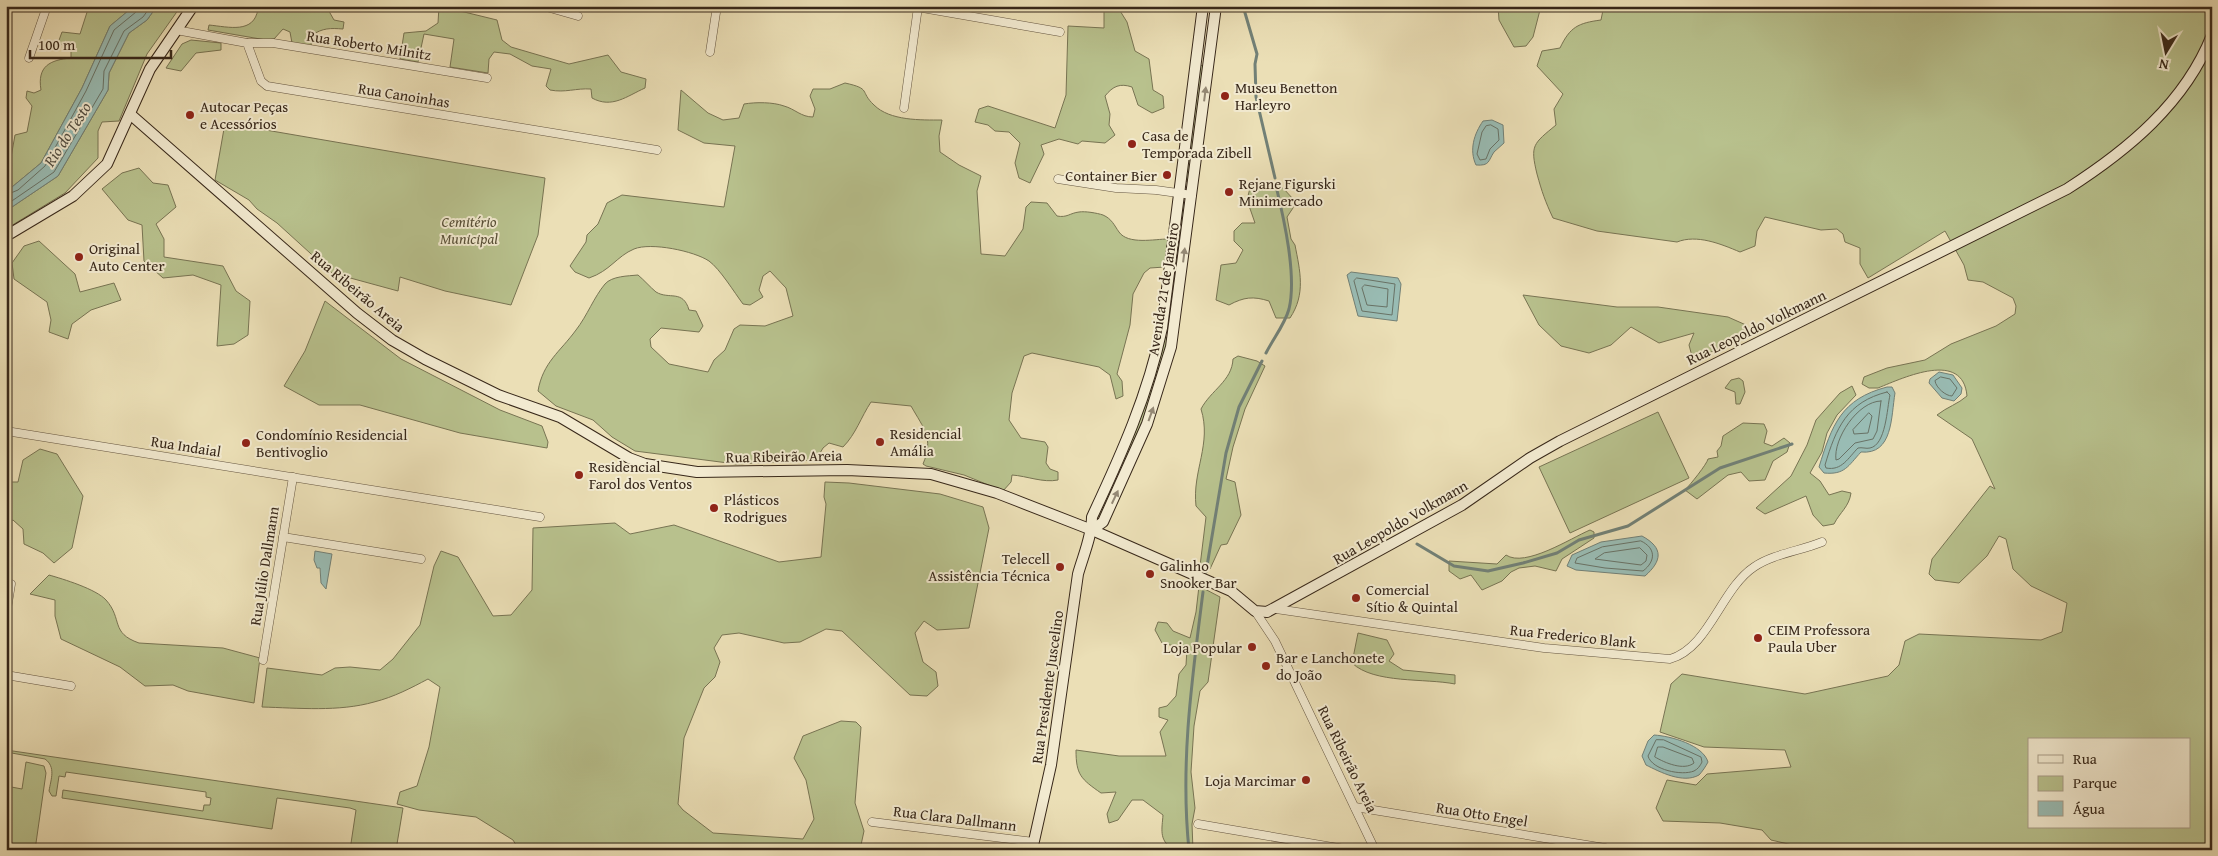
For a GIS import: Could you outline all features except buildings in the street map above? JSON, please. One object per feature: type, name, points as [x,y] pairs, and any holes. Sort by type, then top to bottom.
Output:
[{"type":"street","points":[[29,58],[47,6]]},
{"type":"street","points":[[6,236],[73,196],[99,173],[114,153],[150,69],[193,6]]},
{"type":"street","points":[[543,6],[578,16]]},
{"type":"street","points":[[710,52],[717,6]]},
{"type":"street","name":"Avenida 21 de Janeiro","points":[[1092,530],[1092,517],[1122,453],[1142,400],[1162,328],[1203,6]]},
{"type":"street","name":"Avenida 21 de Janeiro","points":[[1092,530],[1103,522],[1140,443],[1160,387],[1175,331],[1216,6]]},
{"type":"street","points":[[904,108],[914,7],[1060,32]]},
{"type":"street","points":[[176,30],[247,42]]},
{"type":"street","name":"Rua Leopoldo Volkmann","points":[[1276,609],[1462,505],[1553,445],[2067,189],[2123,150],[2175,99],[2193,76],[2212,34]]},
{"type":"street","name":"Rua Roberto Milnitz","points":[[247,42],[273,43],[488,78]]},
{"type":"street","name":"Rua Canoinhas","points":[[247,42],[261,81],[267,86],[657,150]]},
{"type":"street","points":[[1197,55],[1210,56]]},
{"type":"street","name":"Rua Ribeirão Areia","points":[[130,114],[357,313],[392,340],[479,387],[560,417],[629,458],[659,468],[697,472],[846,470],[931,474],[997,493],[1092,530],[1231,591],[1252,607],[1275,641],[1375,850]]},
{"type":"street","points":[[1058,179],[1116,188],[1156,190],[1192,195]]},
{"type":"street","points":[[1162,328],[1175,331]]},
{"type":"street","name":"Rua Indaial","points":[[6,431],[540,517]]},
{"type":"street","name":"Rua Júlio Dallmann","points":[[263,660],[292,477]]},
{"type":"street","name":"Rua Presidente Juscelino","points":[[1033,846],[1051,765],[1078,574],[1092,530]]},
{"type":"street","points":[[283,537],[421,559]]},
{"type":"street","name":"Rua Frederico Blank","points":[[1276,609],[1544,648],[1670,659],[1680,656],[1692,646],[1736,585],[1753,567],[1822,542]]},
{"type":"street","points":[[6,583],[11,584],[6,614]]},
{"type":"street","points":[[1252,607],[1276,609]]},
{"type":"street","points":[[6,675],[71,686]]},
{"type":"street","name":"Rua Otto Engel","points":[[1355,807],[1605,848]]},
{"type":"street","name":"Rua Clara Dallmann","points":[[872,822],[1033,846]]},
{"type":"street","points":[[1198,824],[1350,850]]},
{"type":"green space","points":[[89,6],[134,6],[110,26],[82,88],[41,163],[6,192],[6,164],[10,163],[15,135],[27,132],[32,106],[26,98],[27,91],[34,93],[41,90],[41,75],[43,70],[51,63],[71,58],[71,49],[58,43],[62,32],[80,34]]},
{"type":"green space","points":[[157,6],[181,6],[147,54],[119,121],[102,122],[98,131],[98,158],[65,193],[6,229],[6,211],[58,176],[108,90],[109,73],[129,33],[147,20]]},
{"type":"green space","points":[[270,6],[326,6],[334,20],[344,22],[343,29],[327,29],[312,35],[311,47],[292,43],[290,32],[283,29],[274,39],[266,40],[208,30],[209,25],[246,26],[256,17],[258,9],[266,9]]},
{"type":"green space","points":[[439,6],[456,6],[456,10],[497,20],[502,40],[511,47],[569,64],[608,55],[621,72],[646,79],[645,88],[626,98],[613,102],[599,101],[592,98],[591,89],[550,90],[546,86],[551,69],[532,66],[510,54],[494,52],[489,59],[488,73],[450,67],[454,39],[424,34],[418,62],[400,59],[404,33],[426,31],[438,23]]},
{"type":"green space","points":[[1104,6],[1117,6],[1127,22],[1135,51],[1149,59],[1153,90],[1163,96],[1164,108],[1152,113],[1138,105],[1132,87],[1120,85],[1105,96],[1110,114],[1109,125],[1115,135],[1105,143],[1082,141],[1078,144],[1059,139],[1041,145],[1044,154],[1030,183],[1019,178],[1015,163],[1020,143],[1009,132],[995,131],[988,125],[975,122],[979,109],[988,106],[1055,128],[1066,95],[1068,26],[1104,28]]},
{"type":"green space","points":[[1498,6],[1545,6],[1540,10],[1533,37],[1526,46],[1514,47],[1499,20]]},
{"type":"green space","points":[[1593,6],[2212,6],[2212,850],[1814,850],[1771,840],[1762,830],[1720,823],[1663,821],[1656,808],[1667,780],[1696,785],[1707,774],[1791,767],[1785,750],[1704,747],[1660,732],[1671,684],[1682,674],[1805,694],[1888,676],[1899,665],[1905,641],[1919,634],[2041,640],[2062,632],[2067,603],[2031,586],[2013,569],[2006,539],[1999,536],[1987,556],[1959,583],[1935,580],[1929,574],[1932,559],[1990,486],[1995,489],[1972,439],[1937,415],[1967,396],[1963,382],[1955,374],[1944,370],[1917,374],[1878,388],[1869,388],[1862,384],[1864,377],[1887,368],[1925,360],[1951,344],[1996,326],[2015,314],[2016,306],[2013,298],[1983,282],[1968,280],[1964,265],[1945,231],[1868,278],[1860,264],[1860,248],[1845,242],[1843,234],[1837,229],[1821,230],[1765,217],[1757,231],[1755,246],[1740,252],[1709,241],[1693,239],[1677,242],[1597,231],[1553,218],[1539,180],[1534,151],[1538,141],[1556,125],[1554,109],[1563,94],[1537,66],[1542,51],[1560,48],[1567,35],[1576,27],[1601,20],[1603,10]]},
{"type":"green space","points":[[191,40],[221,43],[221,50],[196,53],[181,71],[166,68],[182,44]]},
{"type":"green space","points":[[1200,65],[1204,66],[1190,182],[1185,181]]},
{"type":"green space","points":[[845,83],[862,89],[874,105],[888,114],[906,118],[942,120],[939,136],[940,152],[959,165],[981,176],[977,191],[981,254],[1005,256],[1023,229],[1026,207],[1031,202],[1047,203],[1057,216],[1082,212],[1103,215],[1111,220],[1123,236],[1129,239],[1168,239],[1165,267],[1150,268],[1144,273],[1133,294],[1130,325],[1117,374],[1122,381],[1123,396],[1116,399],[1110,375],[1099,367],[1032,353],[1024,356],[1012,393],[1009,420],[1021,438],[1045,442],[1048,447],[1046,463],[1050,469],[1058,472],[1058,480],[1041,480],[1012,475],[1011,482],[1003,491],[964,475],[926,466],[923,464],[928,447],[926,434],[911,406],[871,402],[848,442],[843,447],[829,443],[823,448],[816,460],[736,464],[635,451],[612,437],[593,420],[556,406],[538,391],[540,381],[548,365],[580,325],[605,284],[616,278],[638,275],[656,292],[679,297],[683,299],[689,310],[696,311],[703,326],[699,332],[661,328],[650,339],[651,347],[669,364],[708,372],[714,360],[725,350],[734,329],[740,325],[765,326],[793,316],[786,288],[770,271],[763,276],[759,290],[763,297],[750,305],[743,304],[722,275],[709,261],[683,251],[661,247],[634,249],[602,272],[589,278],[575,272],[570,266],[586,242],[587,235],[598,224],[607,203],[622,195],[724,207],[735,146],[704,143],[678,130],[681,90],[708,113],[723,120],[739,118],[744,104],[759,103],[770,103],[788,107],[805,116],[813,117],[815,109],[810,96],[813,89],[830,89]]},
{"type":"green space","name":"Cemitério Municipal","points":[[225,123],[545,178],[538,235],[511,305],[445,291],[400,277],[398,291],[332,273],[249,200],[215,180]]},
{"type":"green space","points":[[139,168],[153,183],[168,185],[176,207],[156,224],[164,239],[164,257],[223,266],[236,291],[250,301],[248,335],[234,344],[217,346],[221,285],[193,275],[163,278],[144,261],[142,225],[128,220],[102,189],[122,173]]},
{"type":"green space","points":[[1258,185],[1283,188],[1294,200],[1293,208],[1287,217],[1291,239],[1295,245],[1299,264],[1300,291],[1295,309],[1290,318],[1276,318],[1269,301],[1263,299],[1249,298],[1229,305],[1216,300],[1221,265],[1236,263],[1243,250],[1234,241],[1234,231],[1242,223],[1255,223],[1247,200],[1250,188]]},
{"type":"green space","points":[[1183,202],[1187,203],[1172,319],[1168,318]]},
{"type":"green space","points":[[39,241],[75,274],[80,292],[114,283],[121,300],[91,310],[72,324],[68,339],[49,332],[51,320],[47,302],[14,279],[12,263],[24,246]]},
{"type":"green space","points":[[1523,295],[1617,307],[1658,307],[1728,317],[1746,325],[1740,339],[1693,360],[1689,345],[1694,333],[1659,343],[1631,327],[1611,345],[1589,353],[1561,346],[1539,325]]},
{"type":"green space","points":[[325,301],[401,359],[500,410],[542,426],[548,442],[547,448],[460,433],[360,405],[319,405],[284,386],[305,351]]},
{"type":"green space","points":[[1165,337],[1169,338],[1151,403],[1101,517],[1097,515],[1127,450],[1144,406]]},
{"type":"green space","points":[[1238,356],[1257,361],[1265,366],[1245,409],[1233,447],[1226,479],[1235,482],[1241,515],[1227,544],[1221,545],[1210,569],[1200,566],[1206,517],[1196,506],[1197,481],[1204,434],[1201,409],[1225,379],[1232,367],[1233,359]]},
{"type":"green space","points":[[1739,378],[1743,381],[1745,392],[1740,404],[1736,404],[1735,392],[1725,388],[1731,380]]},
{"type":"green space","points":[[1852,386],[1856,395],[1837,415],[1827,433],[1822,452],[1810,473],[1820,481],[1829,495],[1842,491],[1851,493],[1846,506],[1834,524],[1823,526],[1813,515],[1806,496],[1765,514],[1756,508],[1791,476],[1807,445],[1816,420],[1840,393]]},
{"type":"green space","points":[[1658,412],[1689,478],[1570,533],[1539,467]]},
{"type":"green space","points":[[1743,423],[1764,424],[1767,431],[1764,443],[1772,446],[1784,438],[1790,443],[1787,452],[1773,461],[1765,480],[1749,481],[1741,472],[1728,475],[1697,499],[1685,490],[1702,470],[1708,459],[1718,457],[1717,451],[1721,446],[1723,436]]},
{"type":"green space","points":[[40,449],[57,454],[83,496],[72,548],[54,563],[43,553],[24,544],[23,529],[13,520],[6,523],[6,482],[18,482],[23,460]]},
{"type":"green space","points":[[825,482],[940,494],[983,507],[989,528],[969,628],[937,630],[924,621],[915,633],[923,662],[936,672],[938,686],[927,696],[910,695],[842,631],[826,629],[800,642],[784,643],[739,633],[722,635],[714,648],[720,662],[715,677],[704,688],[684,738],[678,804],[713,833],[803,839],[814,819],[806,780],[794,758],[803,736],[841,721],[856,722],[861,727],[855,803],[864,831],[861,845],[865,850],[519,850],[513,840],[476,817],[419,810],[397,804],[400,792],[417,786],[429,747],[440,687],[428,679],[395,695],[361,705],[318,709],[262,707],[267,668],[322,675],[335,668],[350,667],[380,670],[393,659],[420,625],[434,566],[441,551],[458,557],[493,616],[511,615],[532,590],[533,528],[615,523],[630,534],[674,525],[779,562],[821,557],[826,504],[824,497]]},
{"type":"green space","points":[[1590,530],[1594,532],[1594,538],[1562,559],[1556,571],[1535,566],[1519,568],[1511,572],[1502,581],[1482,590],[1471,575],[1460,579],[1449,571],[1449,561],[1497,564],[1506,555],[1514,558],[1524,558],[1536,555]]},
{"type":"green space","points":[[49,575],[79,585],[101,596],[111,607],[120,630],[124,635],[139,643],[223,648],[260,658],[254,703],[188,691],[173,685],[145,686],[120,667],[61,639],[55,616],[55,600],[30,594]]},
{"type":"green space","points":[[1199,586],[1220,597],[1208,682],[1200,691],[1194,726],[1191,772],[1195,808],[1192,824],[1193,850],[1169,850],[1171,848],[1167,845],[1162,833],[1163,815],[1143,800],[1132,800],[1118,820],[1109,823],[1107,814],[1116,792],[1101,793],[1084,780],[1077,765],[1076,750],[1119,756],[1166,756],[1160,732],[1168,720],[1159,717],[1159,708],[1167,706],[1176,696],[1179,674],[1186,665],[1187,649],[1162,643],[1155,630],[1158,622],[1167,623],[1173,631],[1190,638]]},
{"type":"green space","points":[[1358,633],[1387,640],[1394,654],[1389,661],[1403,670],[1455,675],[1455,684],[1386,677],[1362,670],[1352,663]]},
{"type":"green space","points":[[6,750],[403,808],[396,850],[350,850],[356,810],[350,808],[277,798],[272,829],[62,798],[63,790],[203,811],[204,805],[210,805],[211,798],[206,797],[206,792],[66,772],[65,777],[59,776],[56,796],[52,796],[49,791],[52,769],[45,759],[6,752]]},
{"type":"green space","points":[[26,762],[44,766],[46,773],[35,850],[6,850],[6,786],[22,789]]},
{"type":"water","name":"Rio do Testo","points":[[134,6],[157,6],[147,20],[129,33],[109,73],[108,90],[58,176],[6,211],[6,192],[41,163],[82,88],[110,26]]},
{"type":"water","points":[[1492,120],[1503,125],[1504,143],[1494,152],[1486,164],[1476,165],[1473,148],[1477,131],[1483,121]]},
{"type":"water","points":[[1351,272],[1398,278],[1401,284],[1397,321],[1358,316],[1347,275]]},
{"type":"water","points":[[1939,372],[1953,375],[1962,388],[1961,394],[1954,401],[1942,398],[1929,383],[1930,379]]},
{"type":"water","points":[[1892,387],[1895,393],[1891,423],[1885,441],[1871,451],[1861,452],[1842,471],[1824,473],[1819,467],[1834,426],[1841,416],[1859,399],[1871,392]]},
{"type":"water","points":[[1642,536],[1654,545],[1658,555],[1655,565],[1645,576],[1576,570],[1567,566],[1572,555],[1601,542]]},
{"type":"water","points":[[315,551],[332,554],[326,589],[321,583],[320,568],[317,568],[314,560]]},
{"type":"water","points":[[1654,735],[1669,737],[1693,746],[1705,756],[1708,762],[1704,769],[1699,775],[1679,778],[1646,765],[1642,756],[1648,741]]},
{"type":"waterway","points":[[1243,6],[1257,54],[1255,64],[1256,97],[1275,178]]},
{"type":"waterway","points":[[1266,353],[1285,320],[1291,296],[1291,264],[1283,214],[1276,186]]},
{"type":"waterway","points":[[1206,572],[1226,453],[1239,407],[1262,361]]},
{"type":"waterway","points":[[1417,544],[1454,566],[1488,571],[1523,563],[1557,553],[1579,540],[1628,526],[1720,468],[1792,444]]},
{"type":"waterway","points":[[1189,850],[1186,785],[1188,721],[1203,592]]},
{"type":"place","name":"Museu Benetton Harleyro","points":[[1225,96]]},
{"type":"place","name":"Autocar Peças e Acessórios","points":[[190,115]]},
{"type":"place","name":"Casa de Temporada Zibell","points":[[1132,144]]},
{"type":"place","name":"Container Bier","points":[[1167,175]]},
{"type":"place","name":"Rejane Figurski Minimercado","points":[[1229,192]]},
{"type":"place","name":"Original Auto Center","points":[[79,257]]},
{"type":"place","name":"Residencial Amália","points":[[880,442]]},
{"type":"place","name":"Condomínio Residencial Bentivoglio","points":[[246,443]]},
{"type":"place","name":"Residencial Farol dos Ventos","points":[[579,475]]},
{"type":"place","name":"Plásticos Rodrigues","points":[[714,508]]},
{"type":"place","name":"Telecell Assistência Técnica","points":[[1060,567]]},
{"type":"place","name":"Galinho Snooker Bar","points":[[1150,574]]},
{"type":"place","name":"Comercial Sítio & Quintal","points":[[1356,598]]},
{"type":"place","name":"CEIM Professora Paula Uber","points":[[1758,638]]},
{"type":"place","name":"Loja Popular","points":[[1252,647]]},
{"type":"place","name":"Bar e Lanchonete do João","points":[[1266,666]]},
{"type":"place","name":"Loja Marcimar","points":[[1306,780]]}]
